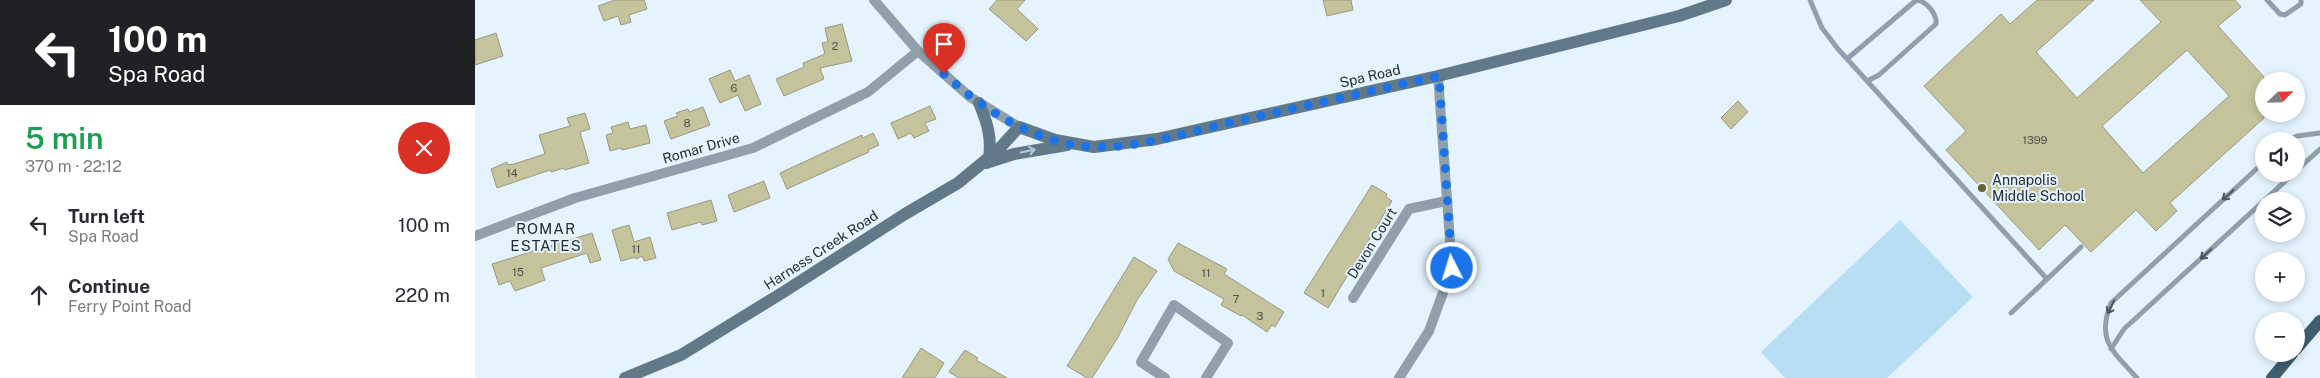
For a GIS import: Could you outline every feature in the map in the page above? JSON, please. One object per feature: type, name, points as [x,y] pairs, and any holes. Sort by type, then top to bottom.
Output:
[{"type":"main road","points":[[2305,338],[2320,321]]},
{"type":"main road","points":[[2271,378],[2285,362]]},
{"type":"street","points":[[874,0],[918,51],[970,97],[1019,127]]},
{"type":"street","name":"Spa Road","points":[[1019,127],[1055,140],[1094,147],[1157,139],[1439,76],[1679,16],[1726,0]]},
{"type":"street","name":"Romar Drive","points":[[475,236],[575,198],[753,148],[868,92],[918,51]]},
{"type":"street","points":[[1399,378],[1429,331],[1452,268],[1439,76]]},
{"type":"street","points":[[979,102],[990,134],[985,161],[1014,154],[1076,144]]},
{"type":"street","name":"Harness Creek Road","points":[[625,378],[681,355],[783,294],[905,214],[958,183],[985,161],[1019,127]]},
{"type":"street","name":"Devon Court","points":[[1353,298],[1409,209],[1447,201]]},
{"type":"street","points":[[1165,378],[1141,362],[1174,305],[1228,343],[1206,378]]},
{"type":"lane","points":[[1810,0],[1822,28],[1847,59],[2047,279]]},
{"type":"lane","points":[[1847,59],[1914,2],[1919,0],[1929,8],[1937,19],[1933,27],[1879,75],[1867,81]]},
{"type":"lane","points":[[2267,0],[2280,14],[2285,14],[2301,4],[2301,0]]},
{"type":"lane","points":[[2305,135],[2320,133]]},
{"type":"lane","points":[[2305,163],[2320,149]]},
{"type":"lane","points":[[2137,378],[2111,349],[2104,332],[2105,319],[2111,303],[2255,170]]},
{"type":"lane","points":[[2111,349],[2125,329],[2284,182]]},
{"type":"lane","points":[[2011,313],[2081,247]]},
{"type":"shaded area","points":[[1900,220],[1973,297],[1887,378],[1785,378],[1761,352]]},
{"type":"building","points":[[615,0],[644,0],[647,9],[629,15],[631,22],[621,25],[618,16],[604,21],[598,6]]},
{"type":"building","points":[[997,0],[1025,0],[1017,9],[1038,29],[1026,41],[989,9]]},
{"type":"building","points":[[1323,0],[1351,0],[1353,10],[1327,16]]},
{"type":"building","points":[[2037,0],[2094,0],[2036,52],[2077,98],[2161,22],[2140,0],[2235,0],[2241,7],[2218,26],[2259,72],[2255,72],[2255,122],[2260,122],[2170,203],[2177,211],[2156,231],[2136,210],[2091,252],[2065,225],[2039,250],[1946,150],[1966,131],[1924,86],[2001,14],[2010,24]],"holes":[[[2187,50],[2229,96],[2143,173],[2102,126]]]},
{"type":"building","points":[[842,24],[852,61],[820,68],[824,79],[784,96],[776,79],[804,67],[803,63],[825,54],[822,43],[828,42],[825,28]]},
{"type":"building","points":[[496,33],[503,56],[475,65],[475,40]]},
{"type":"building","points":[[730,70],[735,81],[749,75],[761,104],[745,111],[738,95],[720,103],[709,79]]},
{"type":"building","points":[[1738,101],[1748,112],[1731,129],[1721,118]]},
{"type":"building","points":[[930,106],[936,119],[925,123],[929,131],[914,138],[911,133],[898,139],[891,123]]},
{"type":"building","points":[[703,107],[710,125],[671,139],[664,121],[678,116],[676,113],[688,109],[689,112]]},
{"type":"building","points":[[585,113],[590,129],[580,132],[589,163],[565,170],[564,168],[551,172],[550,170],[497,188],[491,169],[507,162],[508,165],[514,164],[545,154],[539,135],[570,126],[567,118]]},
{"type":"building","points":[[628,122],[630,129],[646,125],[650,143],[610,151],[606,135],[613,133],[611,127]]},
{"type":"building","points":[[873,133],[879,145],[868,150],[869,152],[787,189],[780,173],[862,135],[863,138]]},
{"type":"building","points":[[764,181],[770,198],[734,212],[728,195]]},
{"type":"building","points":[[1372,185],[1387,194],[1386,197],[1392,201],[1328,308],[1304,293]]},
{"type":"building","points":[[711,200],[717,221],[702,225],[701,222],[672,230],[667,213]]},
{"type":"building","points":[[629,225],[634,242],[650,237],[656,258],[644,261],[642,256],[636,259],[636,257],[621,261],[612,230]]},
{"type":"building","points":[[592,233],[601,260],[590,263],[587,253],[541,268],[545,280],[532,285],[515,291],[510,281],[499,285],[492,264]]},
{"type":"building","points":[[1178,243],[1227,269],[1224,274],[1284,312],[1275,327],[1272,325],[1267,332],[1242,315],[1221,305],[1224,299],[1174,271],[1168,259]]},
{"type":"building","points":[[1134,257],[1157,271],[1137,300],[1117,339],[1092,378],[1087,378],[1067,366]]},
{"type":"building","points":[[921,348],[944,363],[935,378],[902,378]]},
{"type":"building","points":[[965,350],[978,358],[976,360],[1007,378],[959,378],[949,372]]},
{"type":"place","name":"Annapolis Middle School","points":[[1982,188]]},
{"type":"district","name":"ROMAR ESTATES","points":[[546,238]]},
{"type":"route","points":[[944,74],[970,97],[1019,127],[1055,140],[1094,147],[1157,139],[1439,76],[1452,268]]}]
